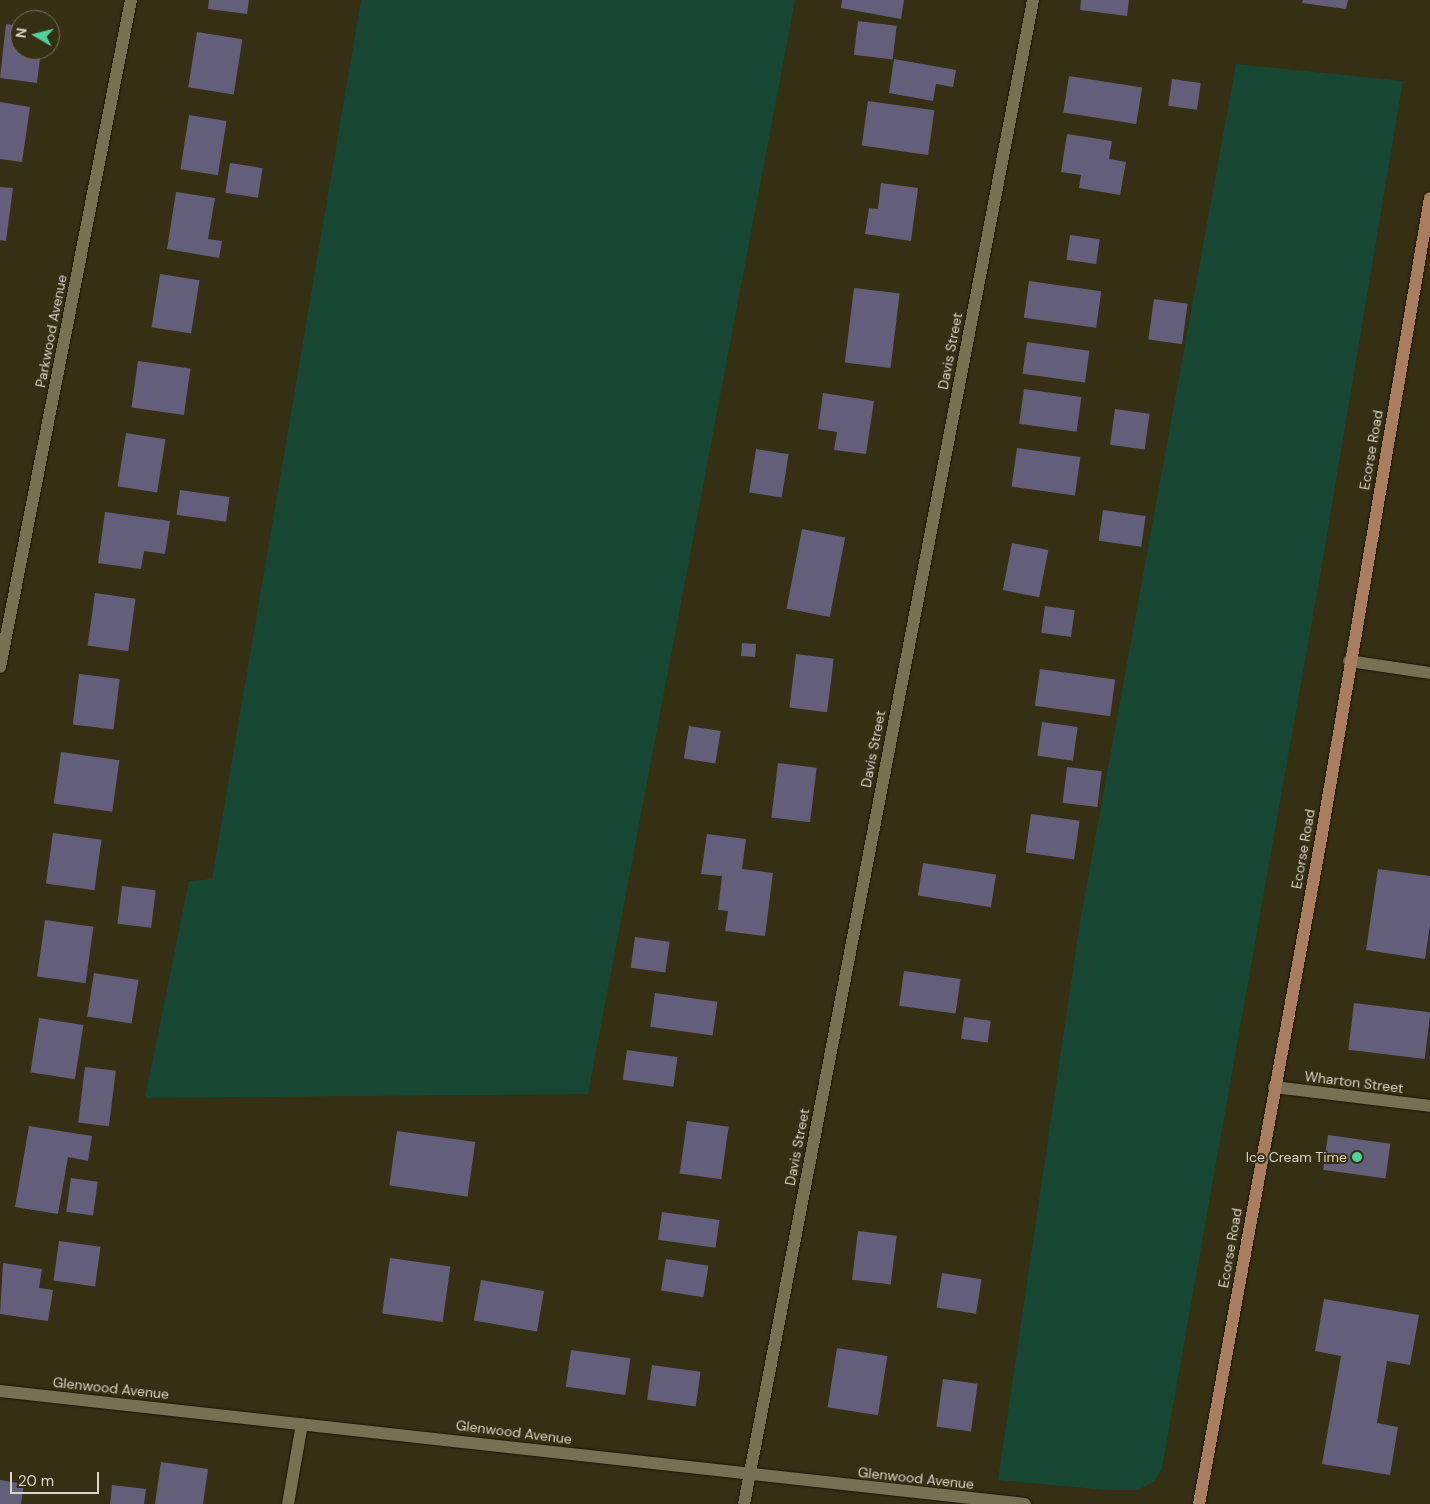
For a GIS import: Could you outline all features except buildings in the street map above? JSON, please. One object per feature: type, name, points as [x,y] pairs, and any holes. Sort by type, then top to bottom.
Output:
[{"type":"main road","name":"Ecorse Road","points":[[1199,1504],[1274,1087],[1321,840],[1349,661],[1427,238],[1430,198]]},
{"type":"street","name":"Parkwood Avenue","points":[[0,667],[131,0]]},
{"type":"street","name":"Davis Street","points":[[744,1504],[1033,0]]},
{"type":"street","points":[[1349,661],[1430,673]]},
{"type":"street","name":"Wharton Street","points":[[1274,1087],[1430,1106]]},
{"type":"street","name":"Glenwood Avenue","points":[[0,1391],[1025,1504]]},
{"type":"street","points":[[288,1504],[302,1424]]},
{"type":"green space","points":[[361,0],[795,0],[588,1094],[145,1098],[189,881],[212,879]]},
{"type":"green space","points":[[1236,64],[1403,81],[1320,576],[1162,1468],[1155,1481],[1138,1490],[1107,1490],[998,1480],[1080,922]]},
{"type":"place","name":"Ice Cream Time","points":[[1357,1157]]}]
